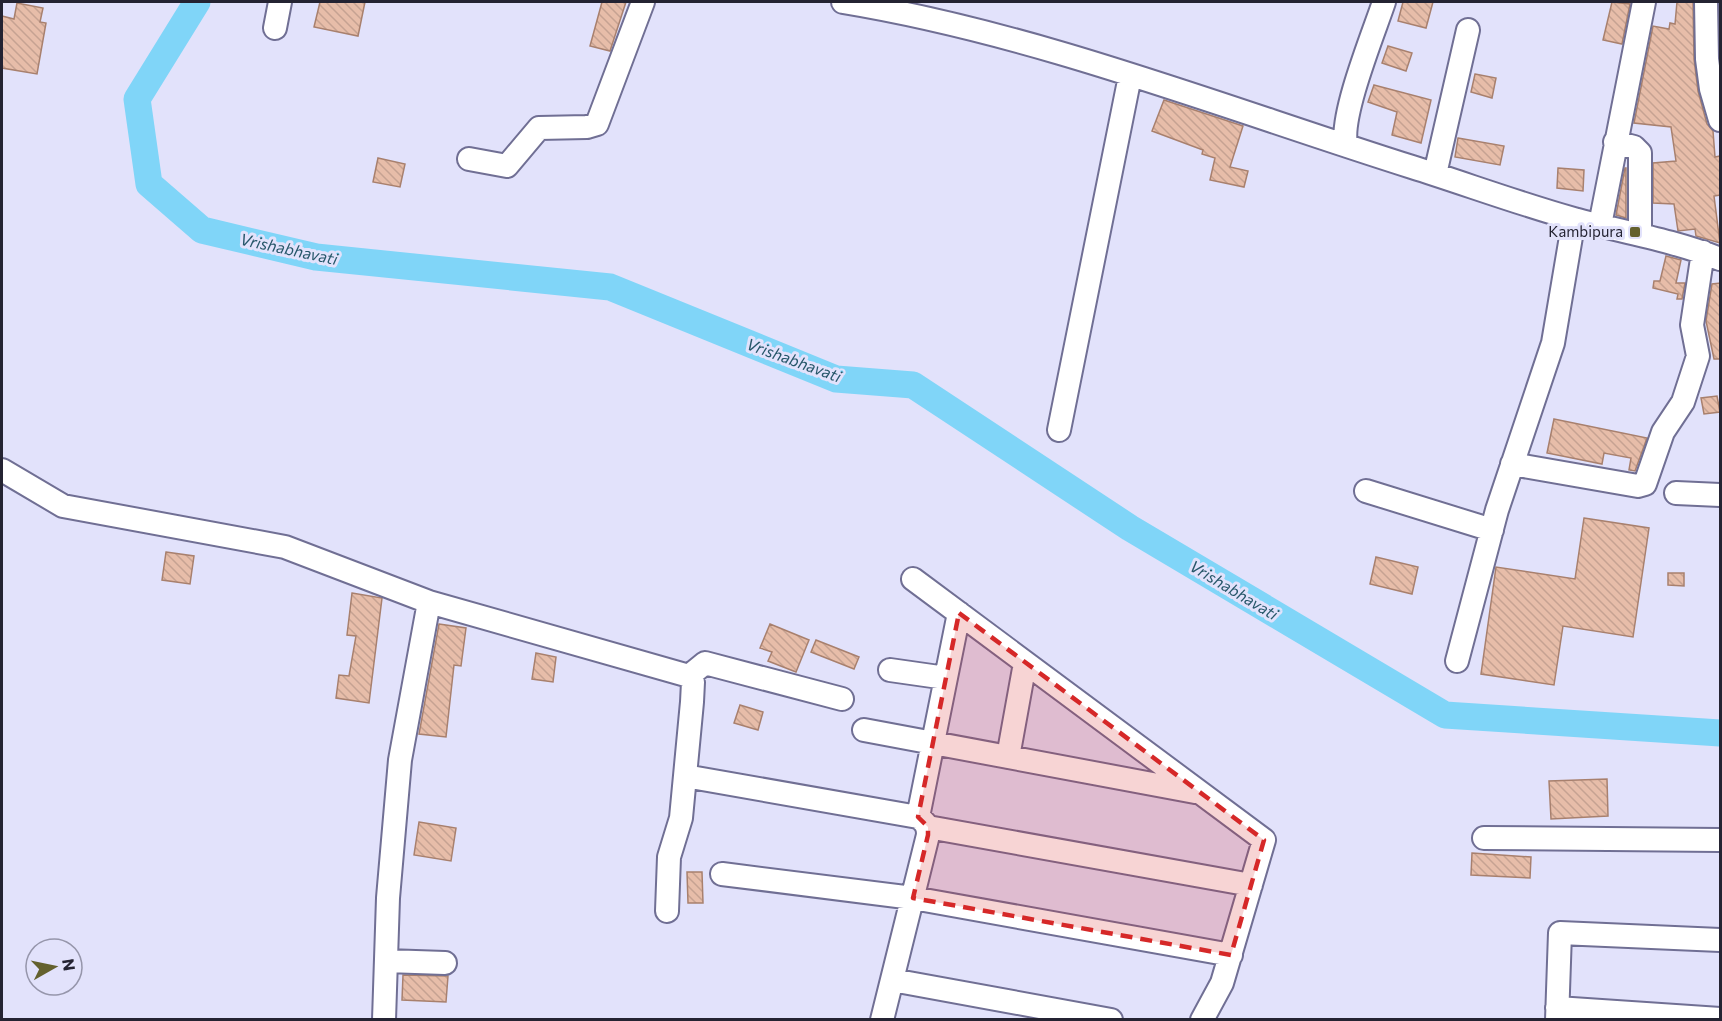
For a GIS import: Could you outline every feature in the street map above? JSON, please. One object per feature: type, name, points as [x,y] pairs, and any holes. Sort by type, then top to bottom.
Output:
[{"type":"street","points":[[274,28],[280,2]]},
{"type":"street","points":[[469,159],[507,166],[539,128],[587,128],[597,124],[643,2]]},
{"type":"street","points":[[843,2],[923,15],[1130,76],[1574,219],[1640,233],[1712,256],[1692,325],[1698,356],[1683,402],[1664,432],[1645,484],[1638,486],[1512,464]]},
{"type":"street","points":[[1346,144],[1345,134],[1358,76],[1384,2]]},
{"type":"street","points":[[1600,225],[1644,2]]},
{"type":"street","points":[[1706,2],[1707,59],[1711,89],[1720,120]]},
{"type":"street","points":[[1435,174],[1468,30]]},
{"type":"street","points":[[1059,430],[1130,76]]},
{"type":"street","points":[[1615,142],[1634,147],[1640,153],[1640,233]]},
{"type":"street","points":[[1457,661],[1492,530],[1553,343],[1574,219]]},
{"type":"street","points":[[2,470],[63,506],[279,545],[429,602],[688,676],[693,682],[692,702],[681,818],[669,857],[667,911]]},
{"type":"street","points":[[1366,491],[1492,530]]},
{"type":"street","points":[[1676,493],[1720,495]]},
{"type":"street","points":[[913,579],[1264,840],[1222,983],[1202,1020]]},
{"type":"street","points":[[384,1020],[400,760],[429,602]]},
{"type":"street","points":[[882,1020],[913,898],[933,742],[959,613]]},
{"type":"street","points":[[688,676],[705,663],[842,699]]},
{"type":"street","points":[[1008,756],[1025,663]]},
{"type":"street","points":[[890,670],[946,678]]},
{"type":"street","points":[[864,730],[1201,794]]},
{"type":"street","points":[[685,776],[1251,885]]},
{"type":"street","points":[[1484,838],[1720,840]]},
{"type":"street","points":[[722,874],[913,898],[1231,955]]},
{"type":"street","points":[[1720,940],[1560,933],[1557,1014],[1720,1019]]},
{"type":"street","points":[[386,961],[445,963]]},
{"type":"street","points":[[892,980],[1111,1020]]},
{"type":"highlighted area","points":[[959,613],[1264,840],[1231,955],[913,898],[928,835],[928,827],[918,817]]},
{"type":"building","points":[[320,2],[365,2],[358,36],[314,27]]},
{"type":"building","points":[[602,2],[626,2],[610,51],[590,46]]},
{"type":"building","points":[[1403,2],[1433,2],[1426,28],[1398,21]]},
{"type":"building","points":[[1612,2],[1630,4],[1622,44],[1603,40]]},
{"type":"building","points":[[1677,2],[1693,2],[1694,59],[1698,91],[1707,124],[1713,131],[1715,157],[1720,156],[1720,195],[1714,196],[1720,243],[1696,236],[1695,229],[1678,231],[1674,204],[1653,203],[1653,163],[1676,161],[1671,127],[1634,123],[1653,26],[1669,29],[1670,23],[1675,24]]},
{"type":"building","points":[[17,3],[43,8],[40,22],[46,23],[37,74],[2,68],[2,16],[14,19]]},
{"type":"building","points":[[1388,46],[1412,53],[1406,71],[1382,63]]},
{"type":"building","points":[[1475,74],[1496,78],[1492,98],[1471,92]]},
{"type":"building","points":[[1374,85],[1431,100],[1421,143],[1392,135],[1397,112],[1368,102]]},
{"type":"building","points":[[1164,100],[1243,126],[1230,167],[1248,171],[1244,187],[1210,180],[1215,158],[1202,154],[1203,150],[1152,131]]},
{"type":"building","points":[[1458,138],[1504,146],[1500,165],[1455,157]]},
{"type":"building","points":[[378,158],[405,164],[400,187],[373,182]]},
{"type":"building","points":[[1558,168],[1584,170],[1583,191],[1557,188]]},
{"type":"building","points":[[1626,168],[1626,218],[1616,215]]},
{"type":"building","points":[[1666,256],[1681,260],[1676,283],[1685,283],[1682,299],[1677,299],[1678,294],[1653,288],[1654,281],[1660,281]]},
{"type":"building","points":[[1720,283],[1720,359],[1714,359],[1706,321],[1712,284]]},
{"type":"building","points":[[1717,396],[1720,412],[1704,414],[1701,398]]},
{"type":"building","points":[[1554,419],[1647,438],[1635,471],[1629,470],[1631,458],[1604,453],[1602,464],[1547,453]]},
{"type":"building","points":[[1584,518],[1649,528],[1633,637],[1563,626],[1554,685],[1481,674],[1496,567],[1575,579]]},
{"type":"building","points":[[166,552],[194,556],[190,584],[162,580]]},
{"type":"building","points":[[1376,557],[1418,567],[1412,594],[1370,584]]},
{"type":"building","points":[[1668,573],[1684,573],[1684,586],[1668,585]]},
{"type":"building","points":[[352,593],[382,598],[369,703],[336,698],[339,675],[349,676],[356,636],[347,635]]},
{"type":"building","points":[[439,624],[466,628],[461,666],[454,665],[446,737],[419,734]]},
{"type":"building","points":[[770,624],[809,640],[796,672],[768,661],[772,652],[760,648]]},
{"type":"building","points":[[816,640],[859,657],[854,669],[811,652]]},
{"type":"building","points":[[536,653],[556,657],[553,682],[532,679]]},
{"type":"building","points":[[740,705],[763,712],[758,730],[734,723]]},
{"type":"building","points":[[1607,779],[1608,816],[1551,819],[1549,781]]},
{"type":"building","points":[[419,822],[456,828],[451,861],[414,855]]},
{"type":"building","points":[[1472,853],[1531,857],[1530,878],[1471,875]]},
{"type":"building","points":[[687,872],[702,872],[703,903],[688,903]]},
{"type":"building","points":[[403,975],[448,976],[446,1002],[402,1000]]},
{"type":"waterway","name":"Vrishabhavati","points":[[197,2],[137,99],[149,184],[202,230],[316,257],[610,287],[836,379],[913,385],[1130,528],[1445,715],[1720,733]]},
{"type":"place","name":"Kambipura","points":[[1635,232]]}]
